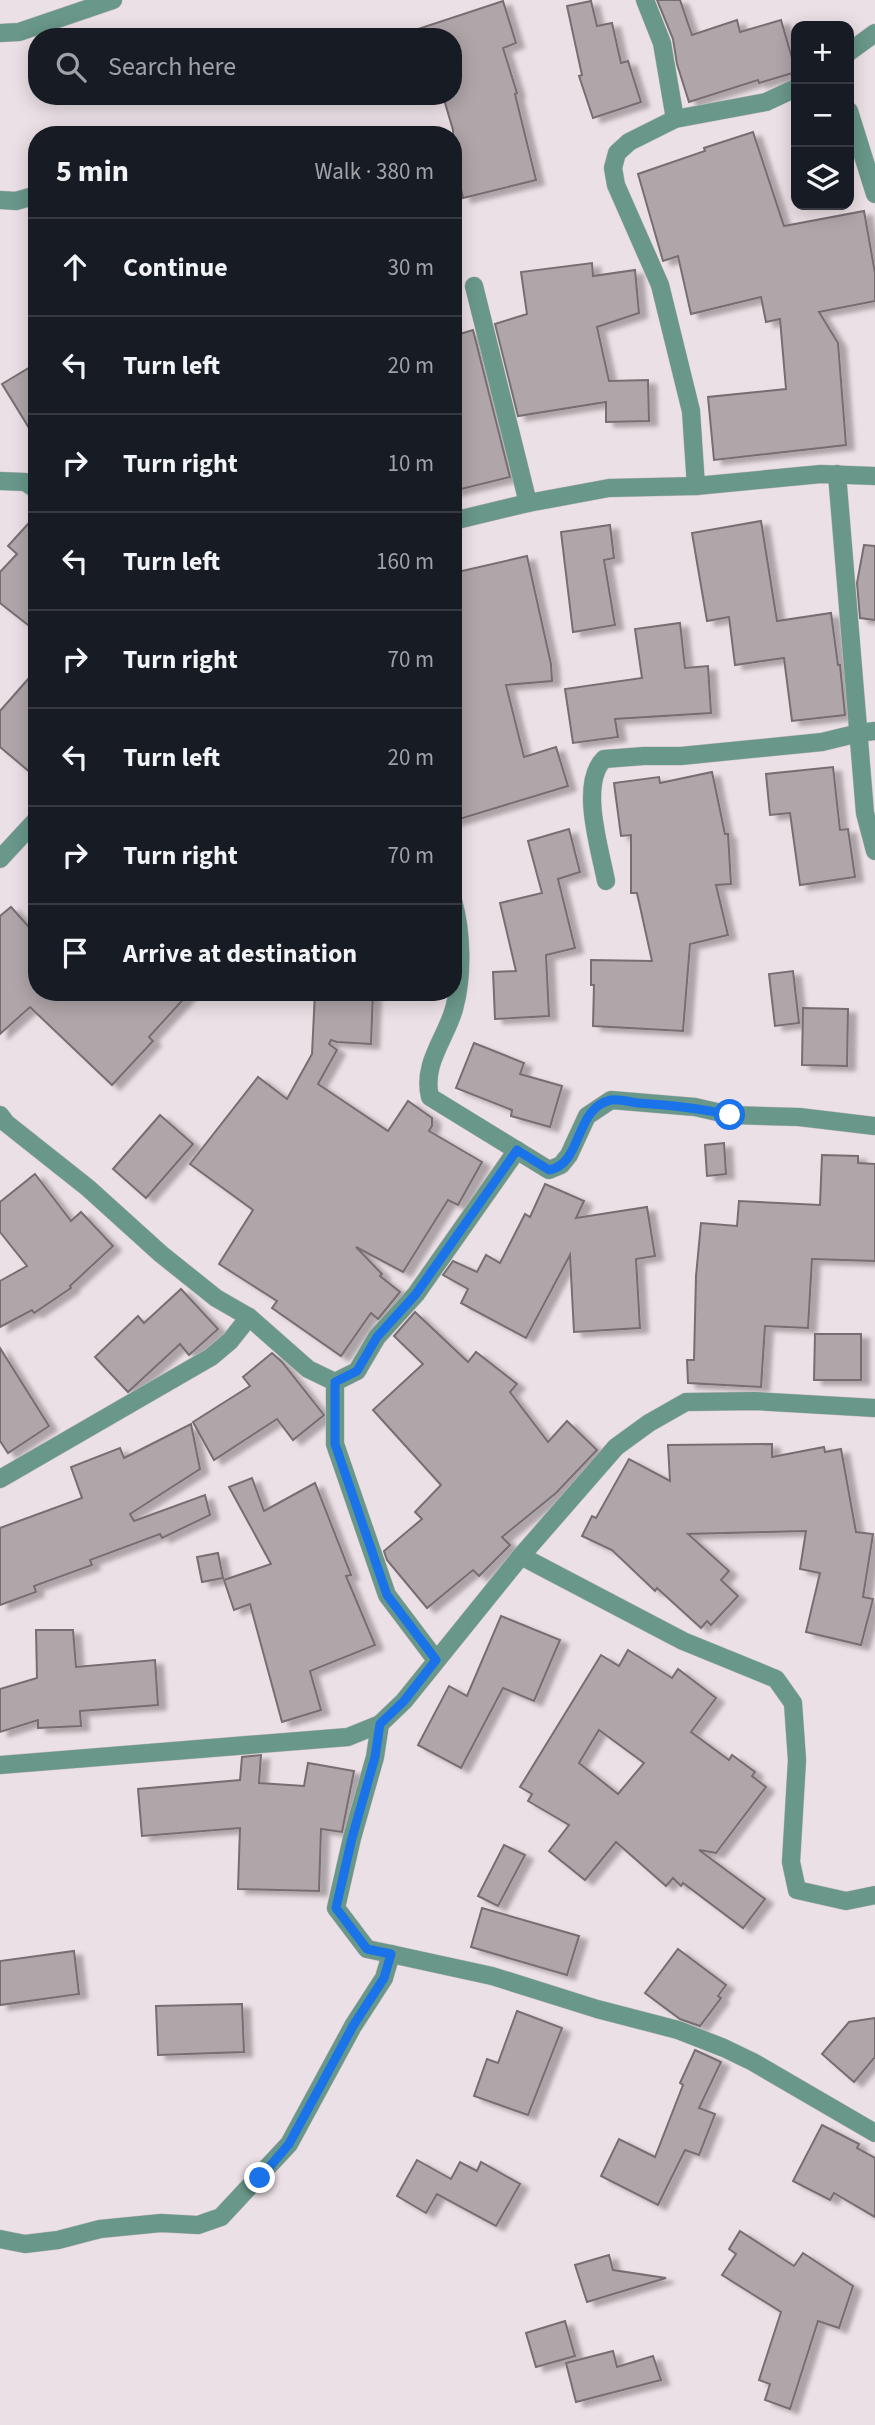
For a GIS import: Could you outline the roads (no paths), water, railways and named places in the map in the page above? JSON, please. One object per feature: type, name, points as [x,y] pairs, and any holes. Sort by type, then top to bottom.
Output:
[{"type":"street","points":[[31,28],[113,0]]},
{"type":"street","points":[[645,0],[662,43],[674,119]]},
{"type":"street","points":[[0,33],[28,29]]},
{"type":"street","points":[[854,48],[875,33]]},
{"type":"street","points":[[696,486],[691,411],[660,285],[616,186],[613,169],[617,153],[629,142],[674,119],[766,102],[791,90]]},
{"type":"street","points":[[854,126],[875,194]]},
{"type":"street","points":[[0,200],[16,201],[28,198]]},
{"type":"street","points":[[474,286],[528,503]]},
{"type":"street","points":[[837,474],[867,732],[865,813],[875,851]]},
{"type":"street","points":[[462,519],[610,488],[696,486],[837,474],[875,475]]},
{"type":"street","points":[[0,481],[28,484]]},
{"type":"street","points":[[606,881],[591,796],[594,774],[604,759],[681,756],[822,742],[867,732]]},
{"type":"street","points":[[0,859],[28,829]]},
{"type":"street","points":[[455,1001],[428,1070],[426,1083],[430,1097],[549,1170],[556,1169],[569,1155],[587,1116],[611,1100],[695,1107],[730,1115],[799,1117],[875,1126]]},
{"type":"street","points":[[0,1115],[6,1123],[88,1188],[161,1254],[216,1298],[249,1317],[308,1369],[335,1382]]},
{"type":"street","points":[[335,1382],[357,1371],[377,1337],[416,1294],[517,1150]]},
{"type":"street","points":[[0,1479],[211,1357],[230,1341],[249,1317]]},
{"type":"street","points":[[335,1382],[335,1444],[387,1595],[436,1660]]},
{"type":"street","points":[[0,1765],[348,1737],[380,1724],[404,1701],[521,1556],[616,1447],[649,1423],[686,1402],[755,1401],[875,1408]]},
{"type":"street","points":[[521,1556],[683,1641],[776,1679],[793,1703],[797,1760],[791,1863],[797,1889],[846,1901],[875,1895]]},
{"type":"street","points":[[380,1724],[375,1757],[336,1908],[367,1949],[492,1976],[597,2009],[678,2030],[753,2062],[875,2133]]},
{"type":"street","points":[[0,2239],[25,2244],[58,2240],[100,2229],[161,2223],[198,2225],[221,2217],[289,2144],[353,2026],[384,1978],[391,1954]]}]
